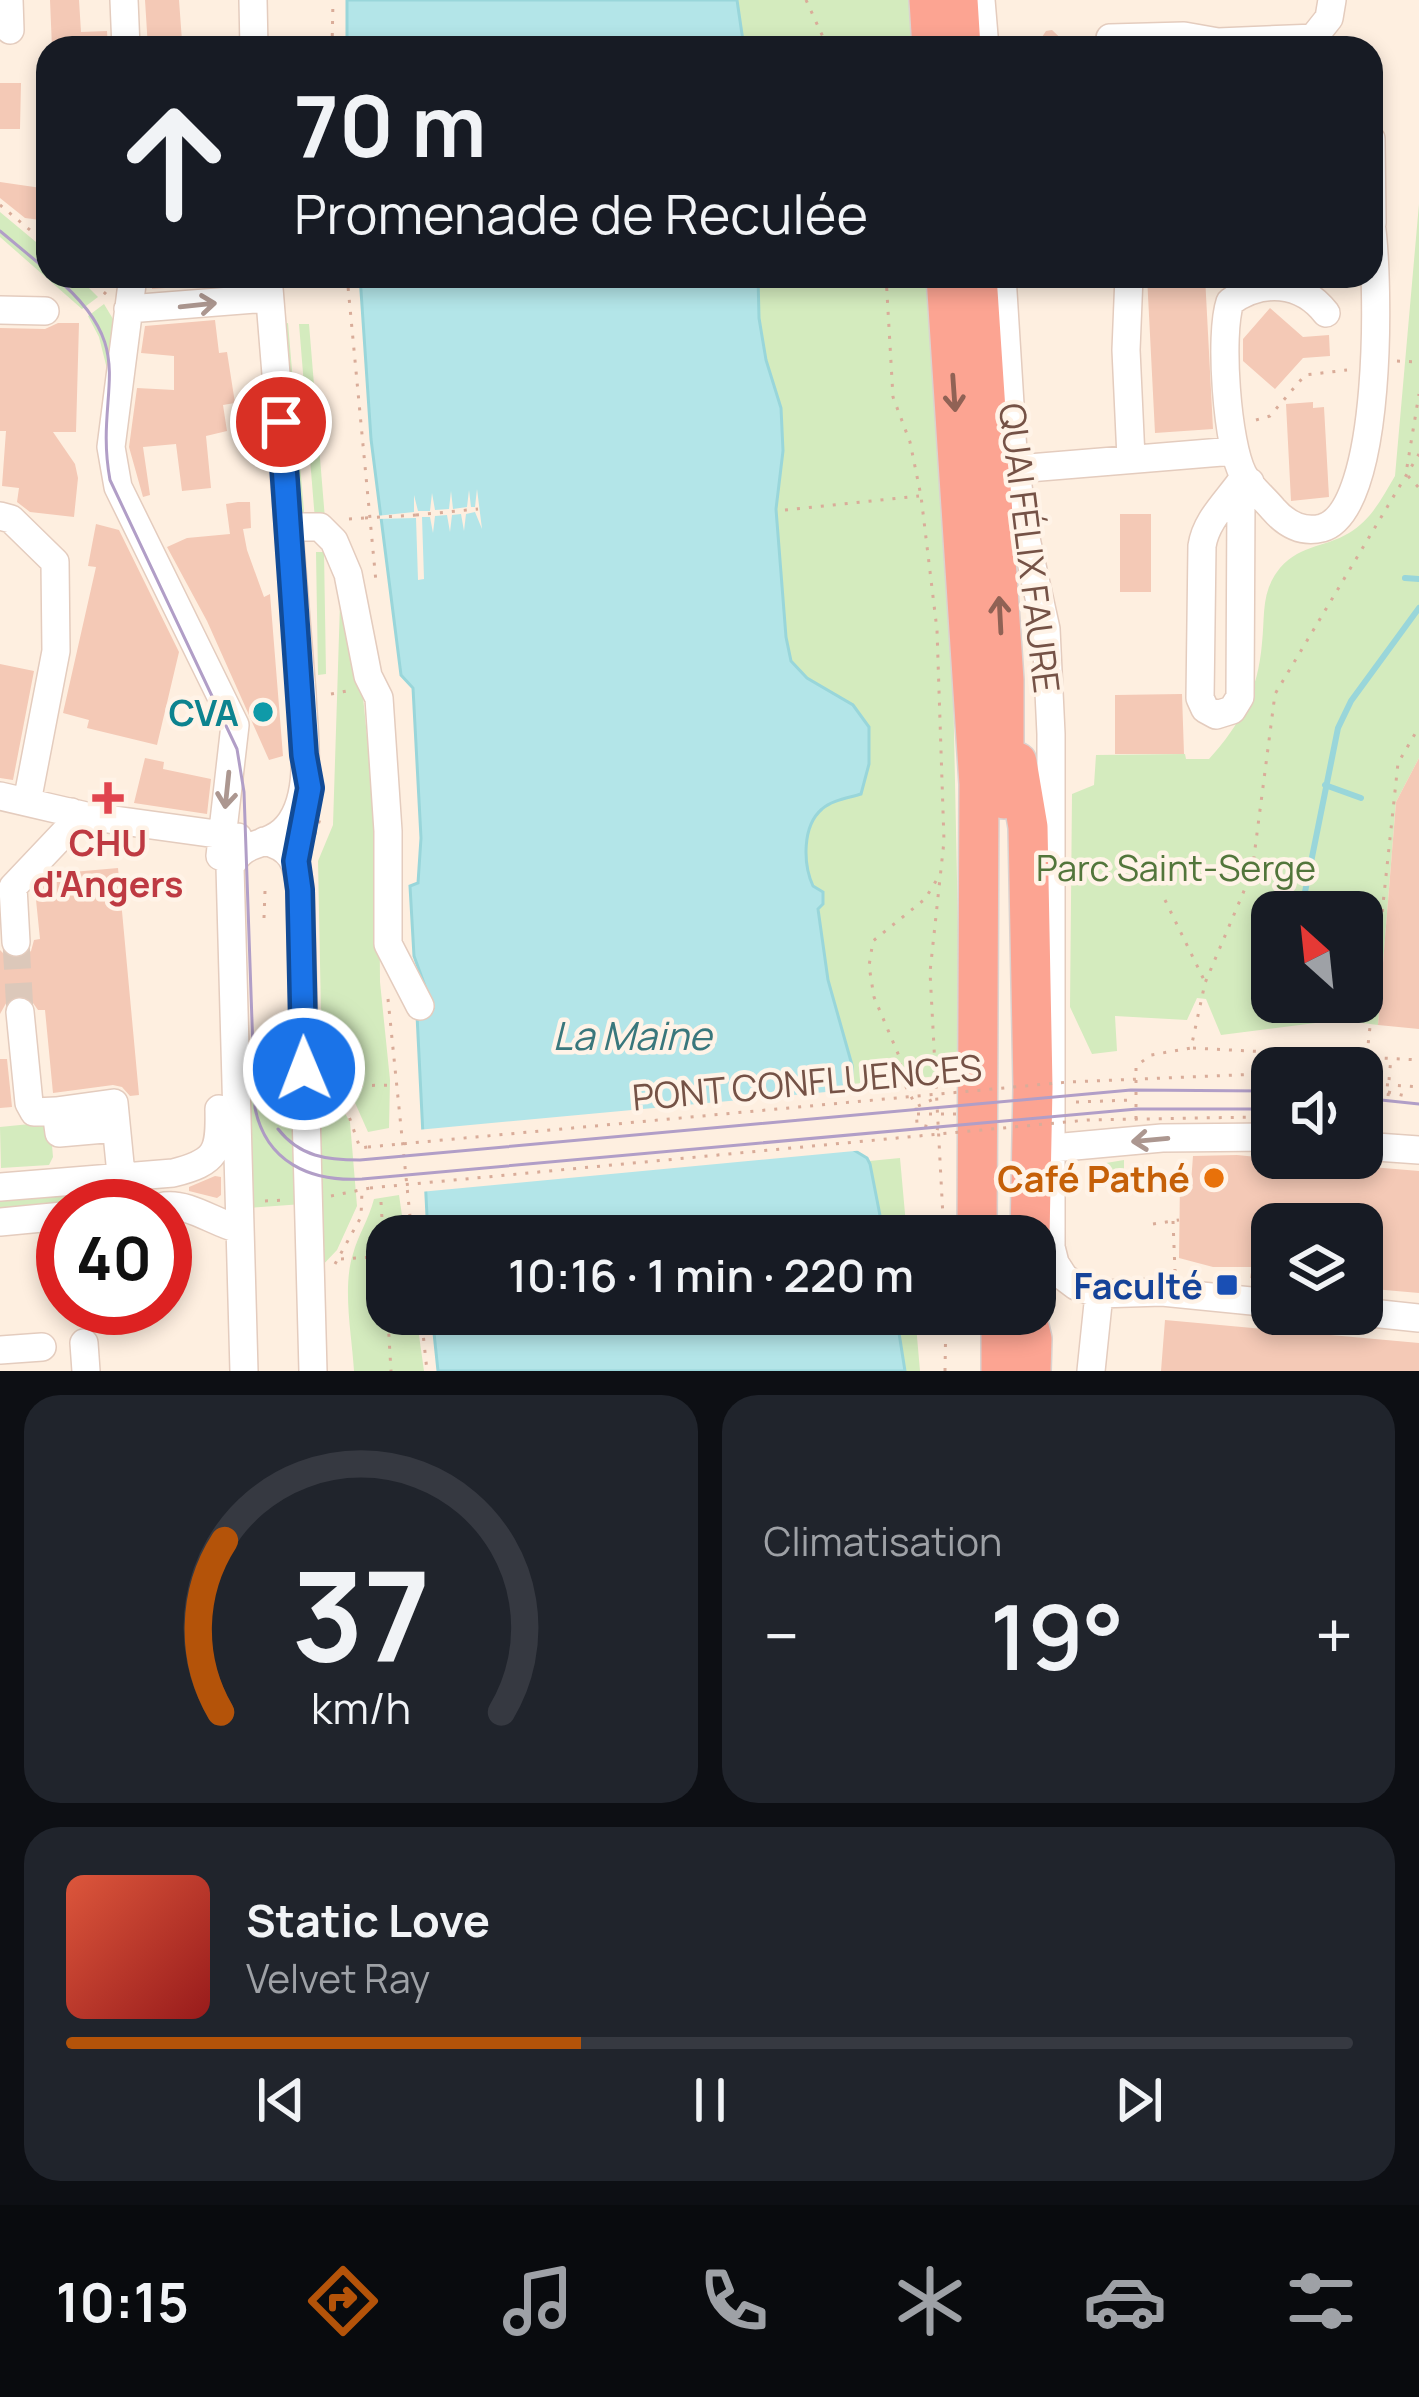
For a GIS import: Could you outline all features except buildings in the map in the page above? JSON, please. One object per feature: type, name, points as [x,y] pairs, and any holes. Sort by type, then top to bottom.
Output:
[{"type":"highway","points":[[928,0],[931,36]]},
{"type":"highway","points":[[958,0],[961,36]]},
{"type":"highway","name":"QUAI FÉLIX FAURE","points":[[947,288],[979,784],[977,1215]]},
{"type":"highway","name":"QUAI FÉLIX FAURE","points":[[978,288],[1004,680],[1001,1215]]},
{"type":"highway","points":[[1004,680],[1028,827],[1030,1215]]},
{"type":"highway","points":[[977,1335],[977,1371]]},
{"type":"highway","points":[[1001,1370],[1012,1335]]},
{"type":"highway","points":[[1029,1335],[1031,1371]]},
{"type":"street","points":[[9,0],[10,31]]},
{"type":"street","points":[[124,0],[126,36]]},
{"type":"street","points":[[253,0],[254,36]]},
{"type":"street","points":[[984,36],[981,1],[1000,0]]},
{"type":"street","points":[[1315,36],[1329,17],[1332,0]]},
{"type":"street","points":[[131,288],[112,468],[235,725],[224,852],[244,1371]]},
{"type":"street","points":[[128,309],[262,288]]},
{"type":"street","points":[[268,288],[310,788],[296,861],[313,1371]]},
{"type":"street","name":"QUAI FÉLIX FAURE","points":[[1003,288],[1016,469],[1046,629],[1054,785],[1051,1247],[1055,1263],[1076,1286],[1099,1294]]},
{"type":"street","points":[[1129,288],[1131,458]]},
{"type":"street","points":[[1243,470],[1224,507],[1204,526],[1200,698],[1205,709],[1216,715],[1232,710],[1240,697],[1243,470],[1223,339],[1227,308],[1257,288]]},
{"type":"street","points":[[1294,288],[1323,298]]},
{"type":"street","points":[[1016,469],[1131,458],[1243,470],[1280,518],[1296,527],[1322,528],[1345,513],[1360,476],[1378,338],[1375,288]]},
{"type":"street","points":[[0,310],[45,311]]},
{"type":"street","points":[[0,516],[11,519],[55,562],[56,650],[13,799],[236,855],[282,832],[294,817],[304,755]]},
{"type":"street","points":[[289,527],[320,527],[334,541],[348,574],[368,676],[379,698],[388,831],[388,944],[420,1006]]},
{"type":"street","points":[[1028,827],[1054,785]]},
{"type":"street","points":[[16,942],[13,887],[78,814]]},
{"type":"street","points":[[258,842],[281,846],[296,861]]},
{"type":"street","points":[[0,1187],[192,1168],[212,1158],[220,1142],[214,938],[228,920]]},
{"type":"street","points":[[20,1012],[29,1103],[34,1112],[114,1103],[124,1179]]},
{"type":"street","points":[[1052,1148],[1251,1128]]},
{"type":"street","points":[[1383,1147],[1419,1150]]},
{"type":"street","points":[[192,1213],[213,1223],[239,1215]]},
{"type":"street","points":[[229,1371],[223,1243],[239,1215]]},
{"type":"street","points":[[0,1222],[36,1219]]},
{"type":"street","points":[[1091,1371],[1099,1294],[1162,1292],[1251,1301]]},
{"type":"street","points":[[1383,1314],[1419,1318]]},
{"type":"street","points":[[0,1354],[42,1347]]},
{"type":"street","points":[[0,1354],[18,1371]]},
{"type":"path","points":[[332,36],[333,0]]},
{"type":"path","points":[[806,0],[822,36]]},
{"type":"path","points":[[0,206],[36,235]]},
{"type":"path","points":[[348,288],[376,593]]},
{"type":"path","points":[[887,288],[893,397],[910,442],[921,496],[937,630],[944,769],[941,873],[930,972],[943,1215]]},
{"type":"path","points":[[1252,420],[1270,416],[1305,375],[1391,361],[1419,362]]},
{"type":"path","points":[[1406,475],[1419,394]]},
{"type":"path","points":[[1192,1048],[1205,983],[1252,872],[1275,694],[1419,454]]},
{"type":"path","points":[[1406,475],[1419,488]]},
{"type":"path","points":[[785,511],[921,496]]},
{"type":"path","points":[[339,520],[478,509]]},
{"type":"path","points":[[331,694],[346,692]]},
{"type":"path","points":[[1368,1047],[1398,764],[1419,727]]},
{"type":"path","points":[[1171,870],[1228,865],[1252,872]]},
{"type":"path","points":[[940,1130],[917,1124],[916,1106],[884,1029],[868,966],[873,941],[925,899],[941,873]]},
{"type":"path","points":[[264,918],[266,891]]},
{"type":"path","points":[[1165,900],[1205,983]]},
{"type":"path","points":[[387,989],[410,1215]]},
{"type":"path","points":[[268,1035],[271,1070]]},
{"type":"path","points":[[1068,1102],[1134,1100],[1133,1072],[1140,1061],[1192,1048],[1251,1050]]},
{"type":"path","points":[[1383,1056],[1419,1060]]},
{"type":"path","points":[[1389,1079],[1391,1057]]},
{"type":"path","name":"PONT CONFLUENCES","points":[[325,1079],[345,1105],[360,1148],[1068,1082],[1251,1074]]},
{"type":"path","points":[[336,1087],[398,1085]]},
{"type":"path","points":[[1383,1085],[1419,1088]]},
{"type":"path","points":[[1388,1092],[1410,1097]]},
{"type":"path","points":[[916,1106],[938,1097]]},
{"type":"path","points":[[916,1114],[958,1114]]},
{"type":"path","name":"PONT CONFLUENCES","points":[[362,1192],[370,1187],[1068,1121],[1179,1115],[1251,1125]]},
{"type":"path","points":[[239,1215],[310,1198],[362,1192],[361,1216],[338,1260],[366,1258]]},
{"type":"path","points":[[381,1202],[382,1215]]},
{"type":"path","points":[[1153,1224],[1176,1221],[1175,1272]]},
{"type":"path","points":[[389,1335],[391,1371]]},
{"type":"path","points":[[423,1335],[427,1371]]},
{"type":"path","points":[[945,1371],[946,1335]]},
{"type":"green space","points":[[737,0],[912,0],[918,35],[916,36],[742,36]]},
{"type":"green space","name":"Parc Saint-Serge","points":[[1419,204],[1419,758],[1396,802],[1383,963],[1383,891],[1251,891],[1251,1023],[1315,1023],[1221,1035],[1206,999],[1197,998],[1187,1020],[1115,1016],[1117,1051],[1092,1054],[1070,1007],[1072,794],[1094,785],[1096,755],[1185,754],[1186,759],[1209,759],[1239,720],[1252,692],[1266,598],[1277,572],[1293,557],[1357,528],[1395,476]]},
{"type":"green space","points":[[0,212],[36,242],[36,269],[0,237]]},
{"type":"green space","points":[[58,288],[89,288],[98,297],[82,309]]},
{"type":"green space","points":[[758,288],[931,288],[951,586],[961,1074],[852,1084],[852,1065],[821,956],[823,892],[813,886],[806,856],[815,816],[831,803],[861,794],[853,705],[807,678],[791,661],[776,509],[783,451],[781,408],[759,318]]},
{"type":"green space","points":[[104,304],[113,319],[107,369],[88,316]]},
{"type":"green space","points":[[288,323],[305,523],[300,523],[283,324]]},
{"type":"green space","points":[[299,324],[309,324],[325,519],[315,520]]},
{"type":"green space","points":[[316,552],[324,552],[326,674],[318,675]]},
{"type":"green space","points":[[341,572],[360,667],[379,856],[380,982],[390,1080],[389,1128],[368,1132],[352,1096],[322,1064],[318,861],[333,825]]},
{"type":"green space","points":[[316,1076],[350,1122],[357,1206],[337,1250],[319,1269],[317,1203],[248,1208],[240,1079]]},
{"type":"green space","points":[[50,1122],[53,1157],[49,1165],[1,1168],[0,1127]]},
{"type":"green space","points":[[900,1158],[905,1215],[827,1215],[818,1166]]},
{"type":"green space","points":[[1124,1160],[1124,1184],[1096,1188],[1088,1166]]},
{"type":"green space","points":[[36,1190],[36,1210],[0,1213],[0,1193]]},
{"type":"green space","points":[[399,1195],[402,1215],[368,1215],[374,1199]]},
{"type":"green space","points":[[366,1220],[366,1335],[419,1335],[424,1371],[354,1371],[348,1296],[353,1254]]},
{"type":"green space","points":[[862,1335],[917,1335],[920,1371],[887,1371]]},
{"type":"water","points":[[347,0],[737,0],[742,36],[347,36]]},
{"type":"water","name":"La Maine","points":[[361,288],[758,288],[766,360],[781,408],[783,451],[776,509],[791,661],[807,678],[853,705],[869,727],[869,764],[861,794],[830,803],[815,816],[806,856],[813,886],[823,892],[818,909],[828,980],[852,1065],[852,1149],[870,1164],[880,1215],[427,1215],[417,1015],[433,1008],[414,956],[410,886],[418,883],[421,838],[413,688],[401,675],[371,439]]},
{"type":"water","points":[[434,1335],[899,1335],[905,1371],[438,1371]]},
{"type":"pier","points":[[477,489],[482,529],[475,512],[466,514],[464,531],[461,514],[452,515],[450,532],[447,515],[435,516],[433,533],[430,517],[422,517],[424,579],[418,580],[416,518],[376,516],[414,512],[414,495],[418,511],[430,511],[432,493],[435,510],[449,509],[451,491],[453,509],[467,507],[469,490],[471,507],[475,507]]},
{"type":"pier","points":[[858,1089],[858,1147],[865,1150],[420,1192],[417,1130]]},
{"type":"waterway","points":[[1405,578],[1419,579]]},
{"type":"waterway","points":[[1305,891],[1338,728],[1351,701],[1419,608]]},
{"type":"waterway","points":[[1325,785],[1361,798]]},
{"type":"tunnel","points":[[16,942],[20,1012]]},
{"type":"tram line","points":[[0,231],[36,261]]},
{"type":"tram line","points":[[66,288],[98,327],[107,350],[110,480],[237,749],[244,792],[255,1108],[269,1142],[293,1165],[325,1177],[362,1179],[1137,1109],[1251,1109]]},
{"type":"tram line","points":[[278,1129],[295,1146],[315,1155],[360,1160],[1131,1090],[1251,1091]]},
{"type":"tram line","points":[[1383,1100],[1419,1104]]},
{"type":"place","name":"CVA","points":[[263,712]]},
{"type":"place","name":"CHU d'Angers","points":[[108,798]]},
{"type":"place","name":"Café Pathé","points":[[1214,1178]]},
{"type":"place","name":"Faculté","points":[[1227,1285]]},
{"type":"route","points":[[281,422],[310,788],[296,861],[304,1069]]}]
